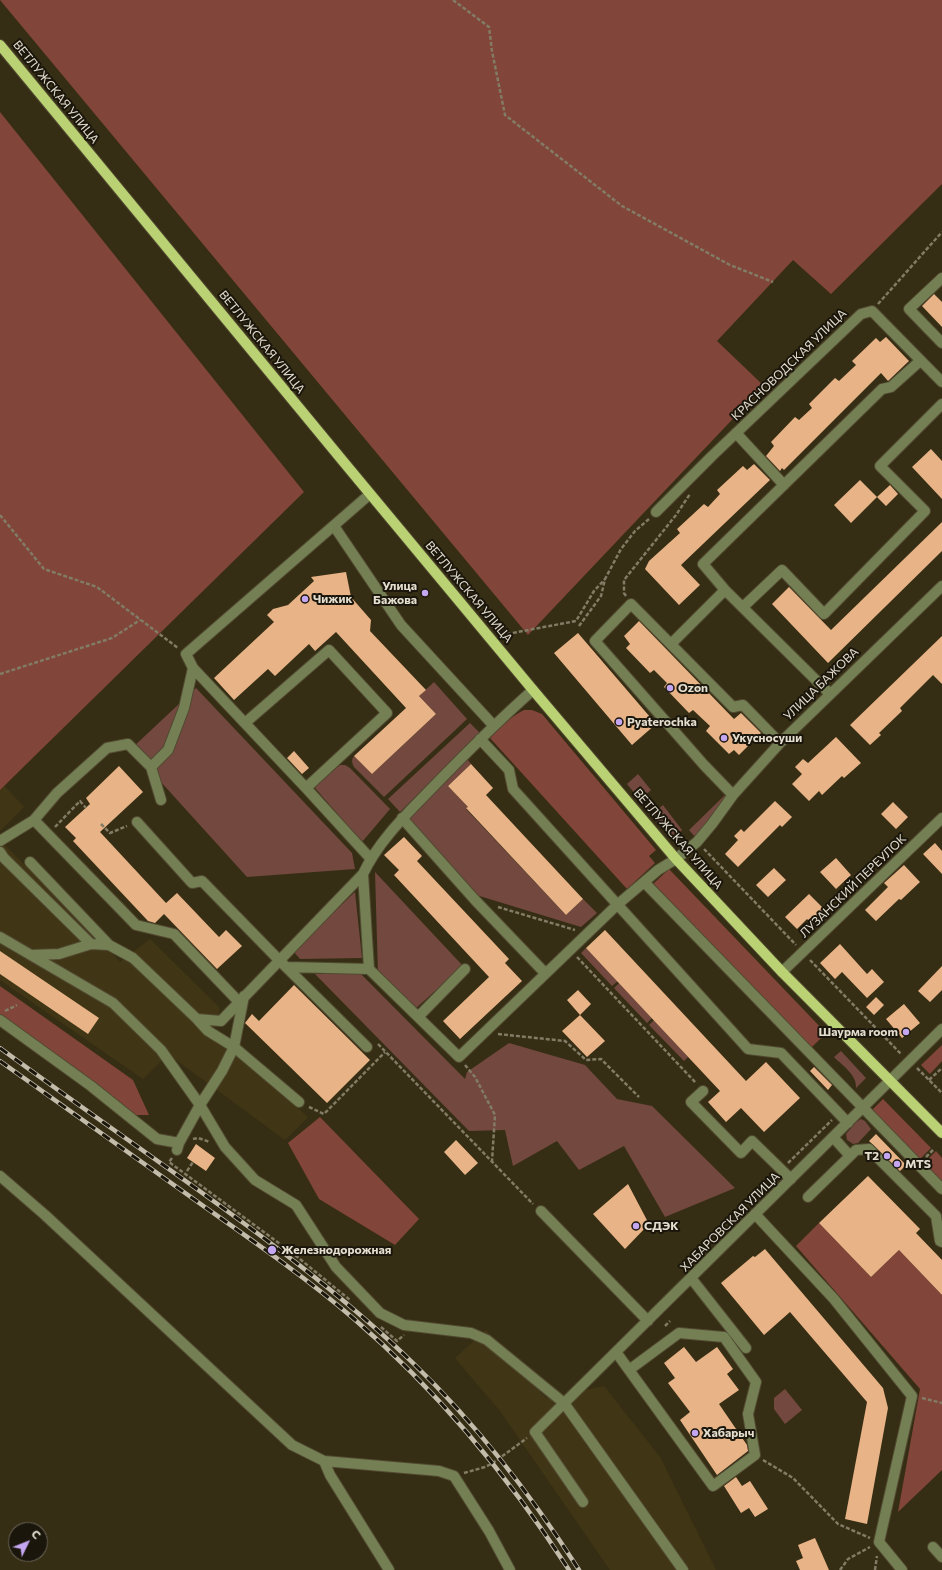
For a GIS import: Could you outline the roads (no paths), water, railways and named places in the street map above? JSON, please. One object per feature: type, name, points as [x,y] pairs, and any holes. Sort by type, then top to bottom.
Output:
[{"type":"main road","name":"ВЕТЛУЖСКАЯ УЛИЦА","points":[[0,45],[370,494],[676,859],[782,972],[942,1133]]},
{"type":"street","points":[[942,278],[909,309],[942,343]]},
{"type":"street","name":"КРАСНОВОДСКАЯ УЛИЦА","points":[[656,512],[700,467],[861,314],[872,311],[920,361]]},
{"type":"street","points":[[831,693],[826,690],[725,590],[703,564],[882,389],[891,387],[920,361],[942,382]]},
{"type":"street","points":[[743,607],[782,570],[824,614],[925,511],[880,466],[942,404]]},
{"type":"street","points":[[736,433],[784,485]]},
{"type":"street","points":[[370,494],[186,654],[193,668],[370,858]]},
{"type":"street","points":[[334,526],[401,625],[494,726]]},
{"type":"street","name":"УЛИЦА БАЖОВА","points":[[418,1017],[459,1057],[617,905],[658,870],[676,859],[697,842],[733,795],[780,743],[942,586]]},
{"type":"street","points":[[671,644],[725,590]]},
{"type":"street","points":[[733,795],[704,765],[595,641],[631,604],[733,707],[743,705],[780,743]]},
{"type":"street","points":[[245,723],[329,650],[387,713],[306,788]]},
{"type":"street","points":[[151,767],[168,750],[184,708],[193,668]]},
{"type":"street","points":[[197,1019],[221,1021],[363,874],[370,858],[402,818],[480,739],[533,690]]},
{"type":"street","points":[[480,739],[509,770],[512,789],[748,1049],[782,1053],[848,1123]]},
{"type":"street","points":[[0,841],[34,820],[57,793],[107,748],[128,744],[151,767],[161,800]]},
{"type":"street","points":[[402,818],[475,900],[545,974]]},
{"type":"street","name":"ЛУЗАНСКИЙ ПЕРЕУЛОК","points":[[782,972],[942,818]]},
{"type":"street","points":[[34,820],[136,925],[174,934],[241,999]]},
{"type":"street","points":[[137,822],[192,883],[202,881],[279,960],[370,1044]]},
{"type":"street","points":[[0,852],[4,858],[91,944]]},
{"type":"street","points":[[30,862],[109,944],[133,958],[208,1031],[234,1047],[299,1102]]},
{"type":"street","points":[[363,874],[369,969],[418,1017],[465,969]]},
{"type":"street","points":[[644,882],[942,1189]]},
{"type":"street","points":[[1,937],[113,1003],[161,1050],[200,1105],[225,1147],[255,1180],[296,1204],[336,1267],[380,1314],[404,1325],[471,1333],[487,1340],[564,1403],[683,1570]]},
{"type":"street","points":[[31,955],[59,954],[91,944],[109,944]]},
{"type":"street","points":[[287,967],[369,969]]},
{"type":"street","points":[[0,1020],[91,1086],[157,1139],[178,1146],[200,1105],[222,1071],[234,1047],[241,999]]},
{"type":"street","name":"ХАБАРОВСКАЯ УЛИЦА","points":[[583,1502],[535,1432],[863,1109],[942,1029]]},
{"type":"street","points":[[703,1091],[691,1102],[741,1153],[752,1141],[791,1179]]},
{"type":"street","points":[[833,1137],[850,1156]]},
{"type":"street","points":[[808,1197],[856,1150],[869,1149],[936,1216],[940,1241],[942,1242]]},
{"type":"street","points":[[0,1176],[51,1220],[292,1445],[324,1461],[439,1471],[454,1476],[489,1531],[510,1570]]},
{"type":"street","points":[[541,1211],[648,1321]]},
{"type":"street","points":[[755,1214],[834,1299],[912,1396],[879,1542],[902,1570]]},
{"type":"street","points":[[691,1278],[746,1348]]},
{"type":"street","points":[[616,1352],[629,1370],[713,1486],[755,1455],[748,1414],[756,1382],[724,1338],[679,1333],[629,1370]]},
{"type":"street","points":[[324,1461],[330,1475],[389,1570]]},
{"type":"street","points":[[933,1547],[942,1557]]},
{"type":"railway","points":[[0,1048],[271,1243],[330,1289],[387,1338],[437,1387],[482,1436],[523,1488],[579,1570]]},
{"type":"railway","points":[[0,1061],[279,1260],[353,1318],[414,1375],[470,1436],[522,1502],[569,1570]]},
{"type":"place","name":"Улица Бажова","points":[[425,593]]},
{"type":"place","name":"Чижик","points":[[305,599]]},
{"type":"place","name":"Ozon","points":[[670,688]]},
{"type":"place","name":"Pyaterochka","points":[[619,722]]},
{"type":"place","name":"Укусносуши","points":[[724,738]]},
{"type":"place","name":"Шаурма room","points":[[906,1032]]},
{"type":"place","name":"T2","points":[[887,1156]]},
{"type":"place","name":"MTS","points":[[897,1164]]},
{"type":"place","name":"СДЭК","points":[[636,1226]]},
{"type":"place","name":"Железнодорожная","points":[[272,1250]]},
{"type":"place","name":"Хабарыч","points":[[695,1433]]}]
